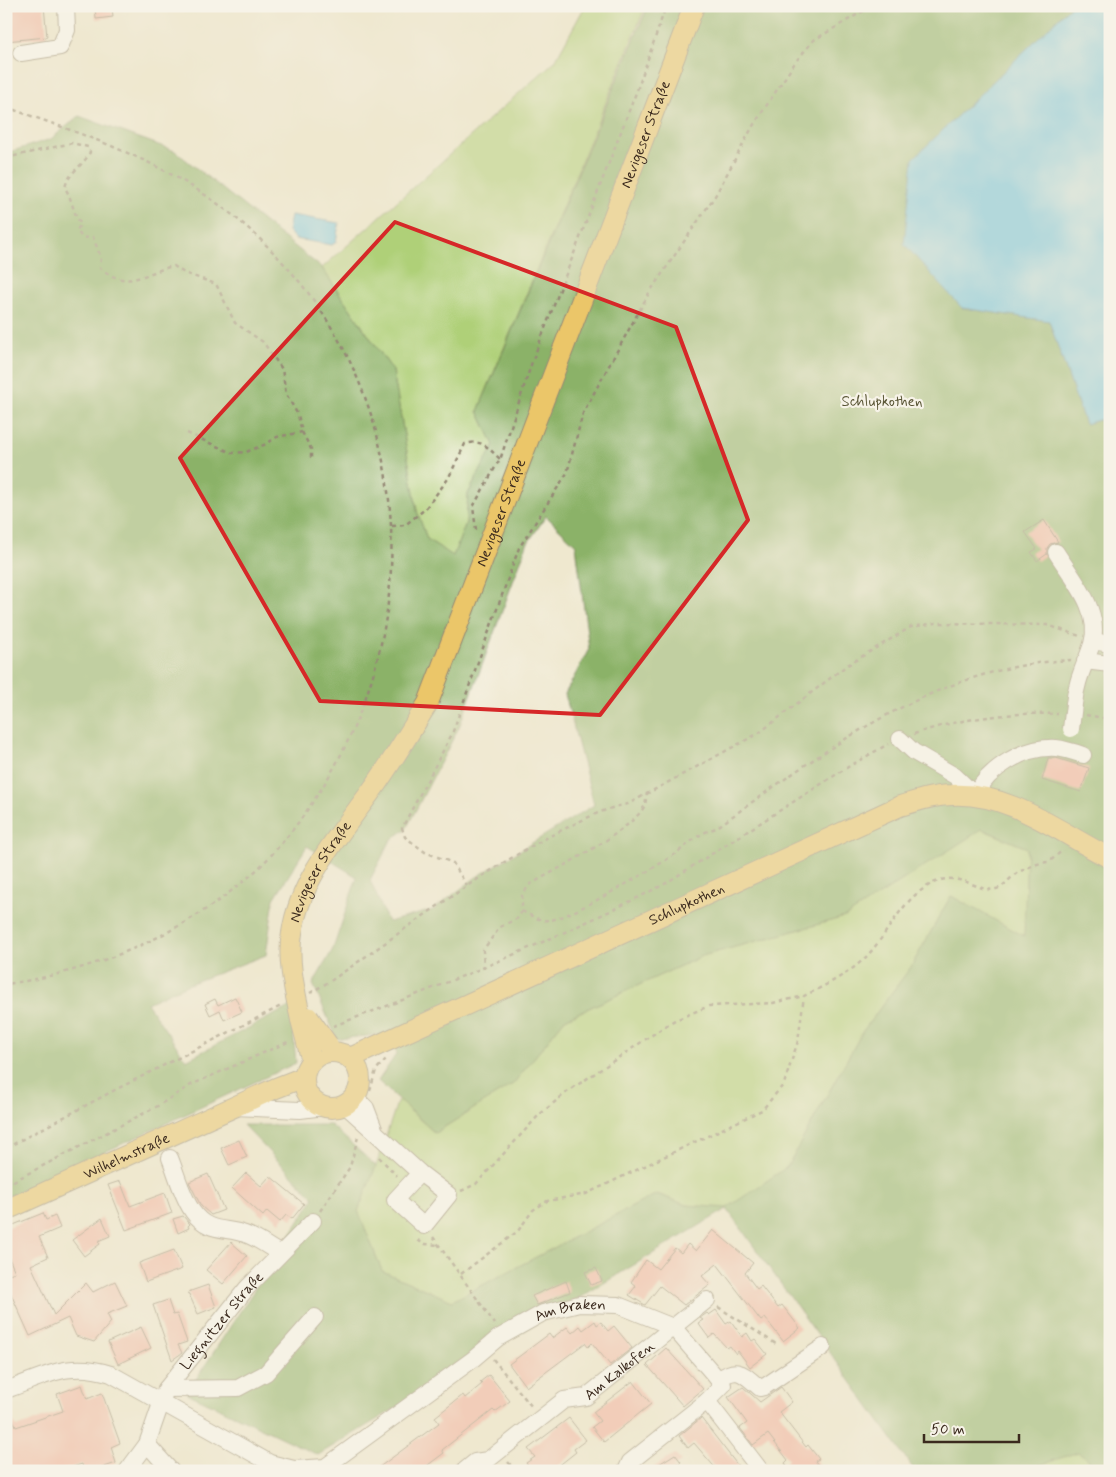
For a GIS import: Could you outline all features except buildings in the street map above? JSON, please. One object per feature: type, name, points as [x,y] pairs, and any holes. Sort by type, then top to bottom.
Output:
[{"type":"main road","name":"Nevigeser Straße","points":[[312,1079],[292,965],[291,935],[301,897],[317,868],[391,763],[428,703],[694,6]]},
{"type":"main road","name":"Schlupkothen","points":[[340,1051],[368,1063],[403,1035],[900,806],[933,797],[975,795],[999,801],[1029,813],[1074,840],[1110,858]]},
{"type":"main road","name":"Nevigeser Straße","points":[[299,1010],[340,1051]]},
{"type":"main road","points":[[340,1051],[360,1081],[355,1104],[335,1108],[312,1079],[319,1056],[340,1051]]},
{"type":"main road","name":"Wilhelmstraße","points":[[6,1210],[241,1104],[312,1079]]},
{"type":"street","points":[[21,53],[60,47],[67,30],[66,6]]},
{"type":"street","points":[[1056,552],[1092,612],[1093,641],[1077,681],[1066,750]]},
{"type":"street","points":[[1093,641],[1110,644]]},
{"type":"street","points":[[1085,661],[1110,664]]},
{"type":"street","points":[[900,739],[914,752],[956,776],[975,795],[988,776],[1019,756],[1045,749],[1066,750],[1083,755]]},
{"type":"street","points":[[241,1104],[300,1110],[312,1079]]},
{"type":"street","points":[[355,1104],[367,1131],[420,1173],[449,1196],[424,1226],[395,1200],[420,1173]]},
{"type":"street","points":[[170,1158],[187,1201],[193,1212],[204,1224],[224,1231],[245,1234],[279,1254]]},
{"type":"street","name":"Liegnitzer Straße","points":[[127,1471],[146,1444],[163,1396],[241,1295],[313,1221]]},
{"type":"street","name":"Am Kalkofen","points":[[464,1471],[475,1462],[488,1460],[564,1400],[586,1397],[707,1300]]},
{"type":"street","name":"Am Braken","points":[[163,1396],[270,1463],[294,1469],[326,1469],[503,1335],[543,1313],[579,1304],[604,1303],[618,1305],[673,1328],[718,1380]]},
{"type":"street","name":"Liegnitzer Straße","points":[[163,1396],[238,1388],[266,1373],[315,1317]]},
{"type":"street","points":[[626,1471],[630,1462],[723,1386],[718,1380],[728,1373],[740,1372],[760,1388],[764,1387],[822,1347]]},
{"type":"street","points":[[6,1390],[70,1367],[91,1368],[111,1374],[163,1396]]},
{"type":"street","points":[[706,1401],[760,1471]]},
{"type":"street","points":[[146,1444],[171,1471]]},
{"type":"path","points":[[474,534],[476,527],[473,507],[500,459],[535,353],[636,94],[666,6]]},
{"type":"path","points":[[467,886],[453,863],[425,852],[405,837],[402,828],[452,734],[519,548],[567,472],[582,413],[650,294],[715,196],[753,126],[796,62],[814,40],[872,6]]},
{"type":"path","points":[[6,107],[122,149],[172,173],[212,198],[246,226],[285,265],[304,288],[328,324],[360,385],[374,424],[385,465],[392,526],[392,578],[381,650],[369,694],[343,754],[306,813],[284,840],[244,880],[186,921],[145,944],[111,959],[66,972],[6,984]]},
{"type":"path","points":[[6,158],[72,143],[88,147],[90,152],[87,159],[66,181],[66,188],[72,197],[71,208],[81,224],[77,230],[82,238],[93,237],[101,258],[100,268],[112,278],[125,281],[144,277],[159,269],[174,266],[184,273],[216,284],[235,323],[263,342],[282,369],[286,394],[298,415],[302,432],[311,449],[311,460]]},
{"type":"path","points":[[187,434],[232,453],[246,452],[277,437],[302,432]]},
{"type":"path","points":[[392,526],[405,525],[425,509],[448,479],[465,444],[476,441],[485,445],[500,459]]},
{"type":"path","points":[[6,1148],[111,1092],[299,1010],[332,980],[467,886],[532,846],[604,809],[628,804],[759,733],[846,666],[911,627],[936,624],[1047,625],[1093,641]]},
{"type":"path","points":[[522,910],[543,920],[550,921],[567,915],[661,862],[701,833],[716,828],[810,760],[896,710],[940,688],[1022,665],[1085,661]]},
{"type":"path","points":[[340,1051],[484,969],[663,885],[848,767],[876,750],[900,739],[961,720],[989,715],[1072,715],[1110,719]]},
{"type":"path","points":[[484,969],[483,950],[491,937],[506,923],[518,918],[522,910],[522,896],[530,885],[613,835],[634,818],[645,806],[647,793]]},
{"type":"path","points":[[449,1196],[476,1184],[539,1115],[567,1092],[673,1021],[710,1006],[773,1003],[804,996],[848,972],[866,956],[908,901],[932,884],[958,878],[993,890],[1002,887],[1016,873],[1043,862],[1049,862],[1074,840]]},
{"type":"path","points":[[461,1274],[518,1231],[533,1210],[547,1201],[586,1194],[762,1110],[784,1084],[798,1041],[804,996]]},
{"type":"path","points":[[6,1185],[156,1107],[191,1085],[286,1043]]},
{"type":"path","points":[[355,1104],[371,1104],[372,1079],[376,1070],[388,1057]]},
{"type":"path","points":[[313,1221],[350,1167],[367,1131]]},
{"type":"path","points":[[440,1245],[503,1335]]},
{"type":"path","points":[[707,1300],[776,1344]]},
{"type":"path","points":[[500,1367],[540,1418]]},
{"type":"highlighted area","points":[[395,222],[676,327],[748,520],[600,715],[320,701],[180,458]]},
{"type":"green space","points":[[585,6],[646,6],[478,411],[494,445],[468,494],[466,523],[453,557],[427,539],[417,511],[393,371],[322,268],[555,61]]},
{"type":"green space","points":[[648,6],[1071,6],[913,159],[962,308],[1049,321],[1085,424],[1110,417],[1110,1471],[1103,1471],[1078,1452],[1023,1471],[915,1471],[727,1209],[318,1455],[187,1393],[314,1198],[243,1125],[331,1125],[376,1166],[358,1211],[382,1271],[452,1301],[657,1194],[686,1205],[727,1208],[787,1167],[863,1031],[911,967],[951,896],[1024,936],[1027,848],[982,829],[845,917],[702,956],[565,1019],[513,1084],[435,1133],[378,1081],[397,1053],[377,1035],[337,1039],[313,984],[333,949],[357,877],[307,846],[274,899],[266,955],[184,986],[147,1003],[186,1060],[291,1006],[296,1063],[6,1198],[6,153],[51,139],[79,116],[175,151],[322,268],[393,371],[417,511],[427,539],[453,556],[466,523],[468,494],[494,445],[478,411]],"holes":[[[546,516],[576,545],[589,649],[565,694],[594,805],[475,878],[433,910],[388,922],[370,880],[391,840],[406,829],[459,727],[527,544]]]},
{"type":"green space","points":[[981,829],[1027,848],[1025,937],[951,896],[911,967],[863,1031],[787,1167],[727,1209],[686,1205],[657,1194],[452,1301],[382,1271],[358,1211],[376,1166],[398,1100],[435,1133],[513,1084],[565,1019],[702,956],[845,917]]},
{"type":"green space","points":[[1078,1451],[1103,1471],[1023,1471]]},
{"type":"water","points":[[1071,6],[1110,6],[1110,417],[1085,424],[1049,321],[962,308],[904,244],[913,159]]},
{"type":"water","points":[[291,215],[339,223],[336,242],[332,245],[295,239],[288,231]]}]
